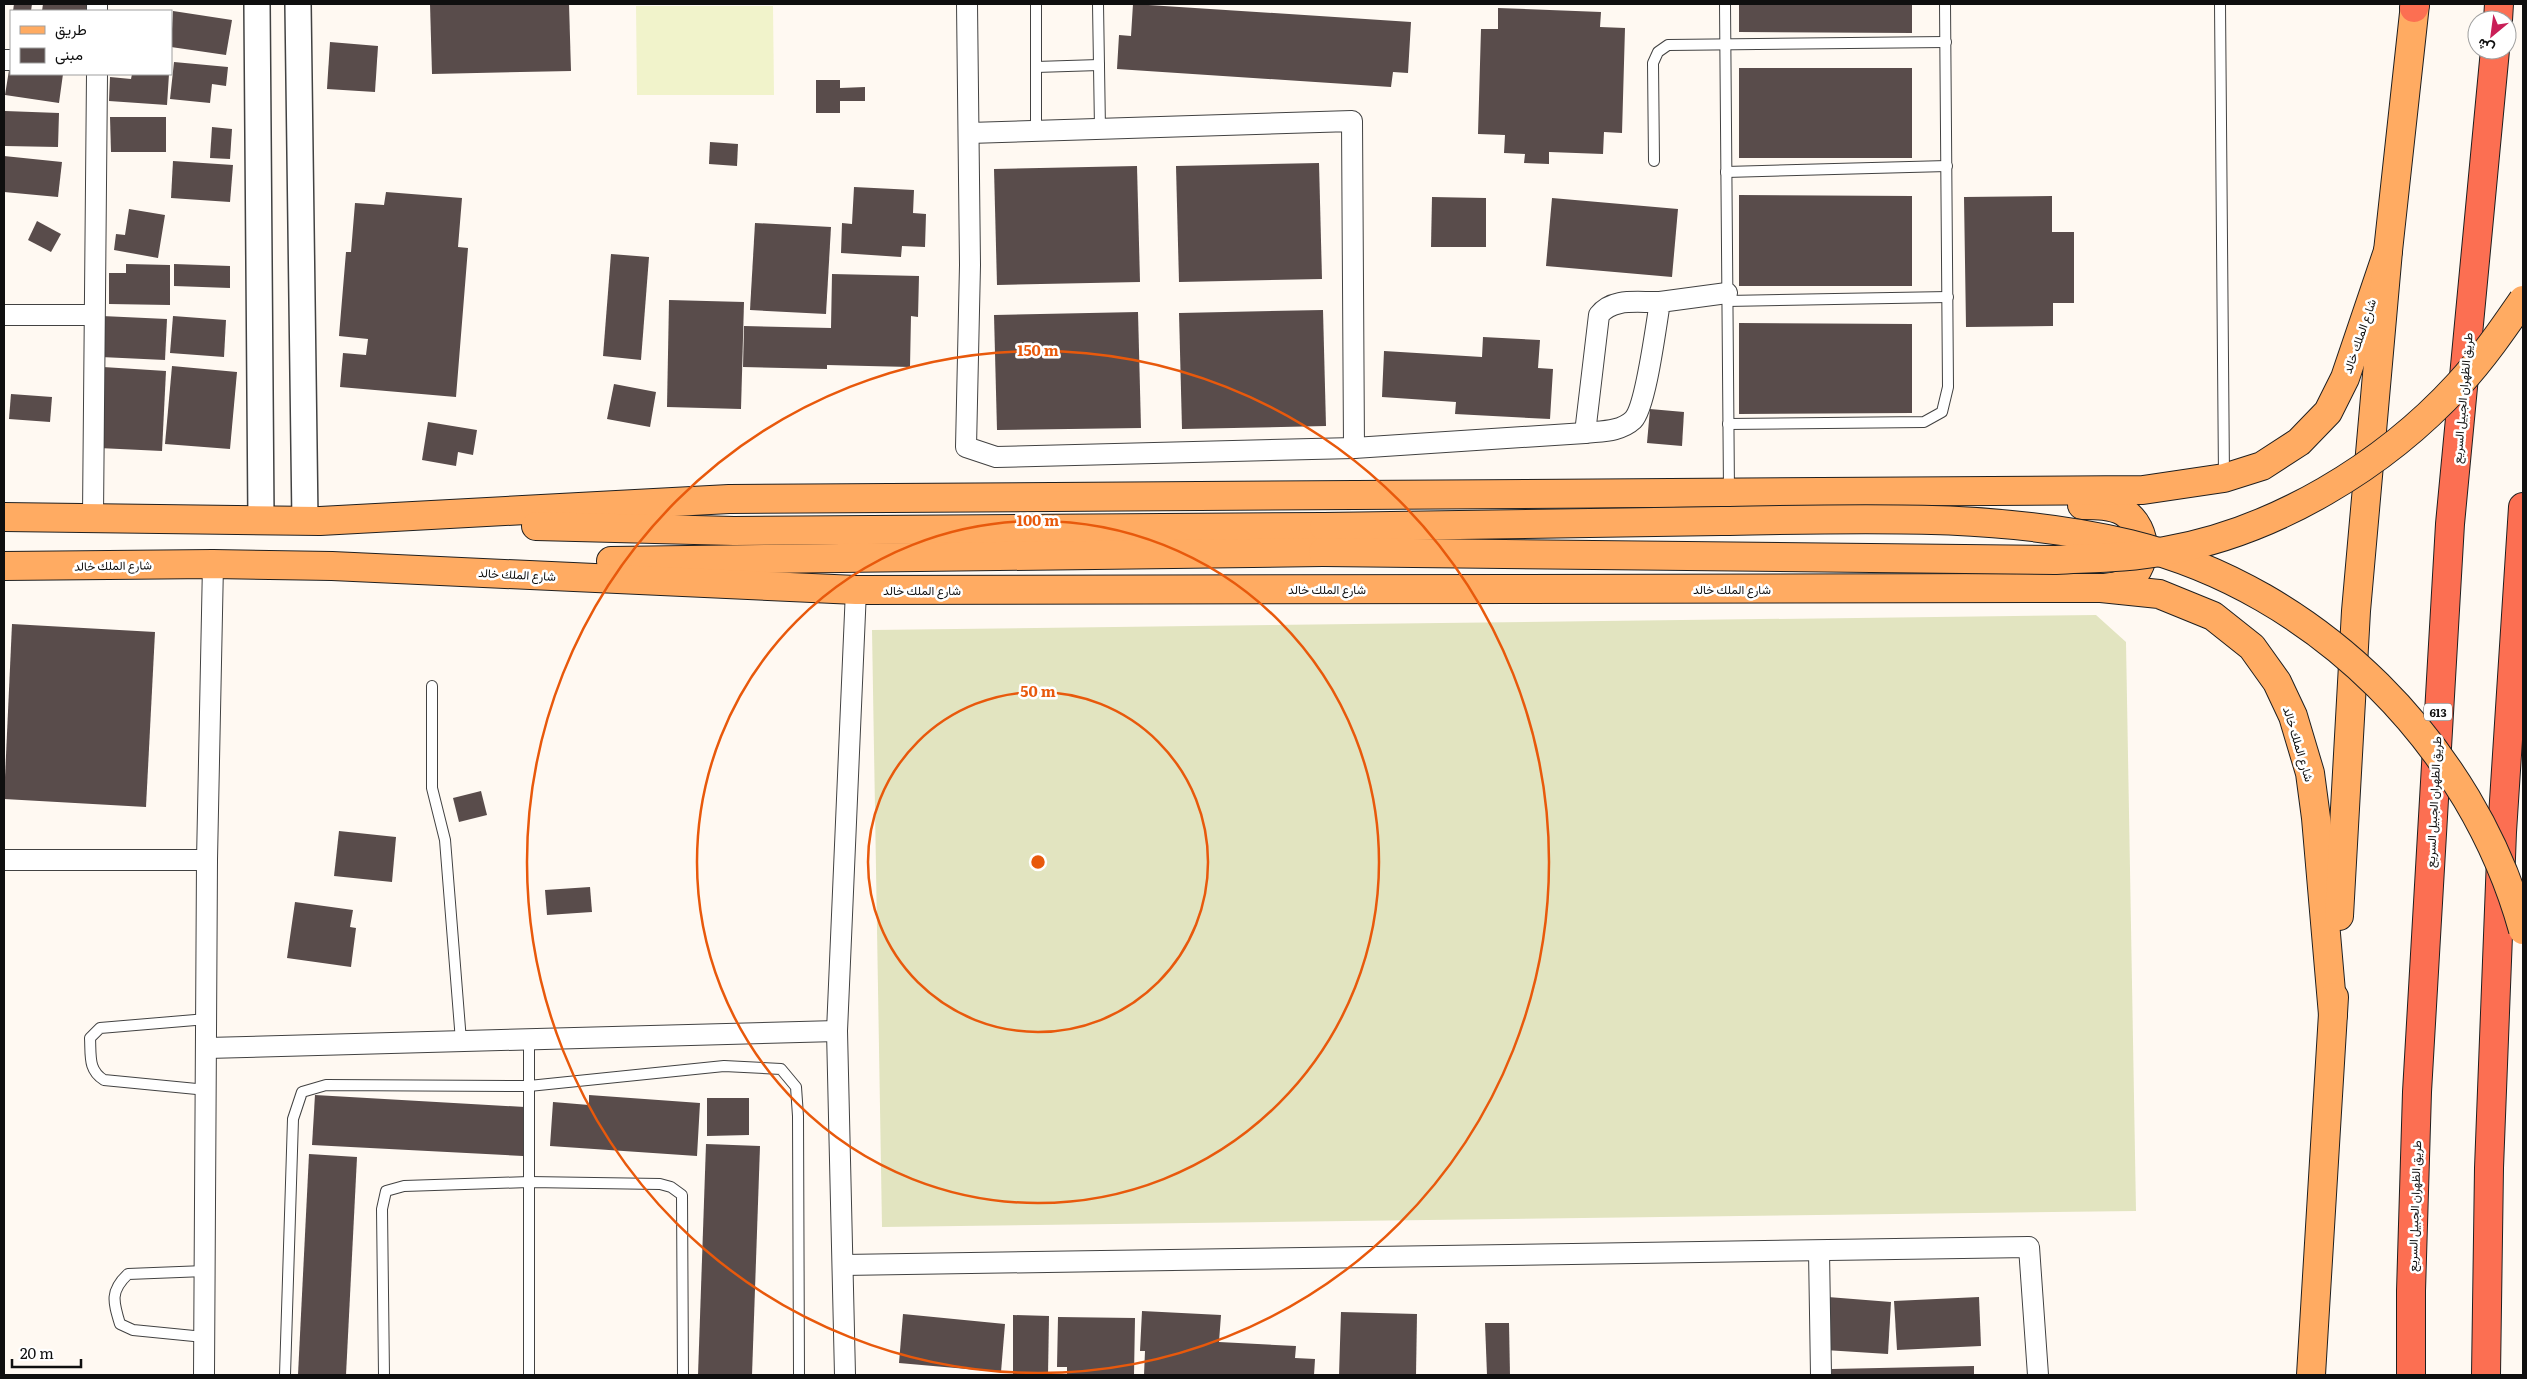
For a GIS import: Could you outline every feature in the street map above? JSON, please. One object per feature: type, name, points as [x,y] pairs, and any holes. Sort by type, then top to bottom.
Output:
[{"type":"highway","name":"طريق الظهران الجبيل السريع","points":[[2411,1375],[2411,1291],[2418,1092],[2450,524],[2494,60]]},
{"type":"highway","points":[[2486,1375],[2489,1168],[2502,832],[2523,507]]},
{"type":"main road","points":[[2311,1375],[2356,611],[2388,250],[2415,5]]},
{"type":"main road","name":"شارع الملك خالد","points":[[4,517],[93,516],[312,521],[729,499],[2143,490],[2224,478],[2270,461],[2299,442],[2328,412],[2344,378],[2388,250]]},
{"type":"main road","points":[[312,521],[734,531],[1324,540],[2056,560],[2165,551],[2254,526],[2309,501],[2356,471],[2407,433],[2458,385],[2499,335],[2523,300]]},
{"type":"main road","points":[[1972,491],[2027,505],[2103,505],[2123,511],[2134,521],[2141,532],[2143,546],[2139,567],[2133,576],[2121,585],[2101,588]]},
{"type":"main road","points":[[332,566],[1324,540],[1916,519],[2072,534],[2130,544],[2226,578],[2278,606],[2328,641],[2411,718],[2453,776],[2480,819],[2507,879],[2523,930]]},
{"type":"main road","name":"شارع الملك خالد","points":[[4,566],[213,564],[332,566],[856,590],[2101,588],[2159,594],[2213,616],[2252,647],[2277,682],[2293,716],[2310,773],[2316,818],[2333,1015]]},
{"type":"street","points":[[257,4],[261,520]]},
{"type":"street","points":[[298,4],[312,521]]},
{"type":"street","points":[[967,4],[970,265],[966,447],[996,457],[1354,448],[1585,433],[1619,428],[1634,419],[1641,403],[1660,302]]},
{"type":"street","points":[[93,516],[96,75]]},
{"type":"street","points":[[969,133],[1352,121],[1354,448]]},
{"type":"street","points":[[1585,433],[1599,315],[1605,308],[1614,303],[1727,297]]},
{"type":"street","points":[[4,315],[94,315]]},
{"type":"street","points":[[204,1375],[207,860],[213,564]]},
{"type":"street","points":[[845,1375],[837,1031],[856,590]]},
{"type":"street","points":[[4,860],[207,860]]},
{"type":"street","points":[[207,1048],[837,1031]]},
{"type":"street","points":[[843,1265],[2029,1247],[2038,1375]]},
{"type":"street","points":[[1819,1251],[1821,1375]]},
{"type":"lane","points":[[1036,4],[1036,131]]},
{"type":"lane","points":[[1098,4],[1100,129]]},
{"type":"lane","points":[[1725,4],[1730,493]]},
{"type":"lane","points":[[1728,424],[1924,422],[1942,412],[1948,387],[1945,4]]},
{"type":"lane","points":[[2220,4],[2224,478]]},
{"type":"lane","points":[[1654,162],[1653,63],[1658,52],[1668,45],[1946,42]]},
{"type":"lane","points":[[1036,67],[1099,65]]},
{"type":"lane","points":[[1726,172],[1946,166]]},
{"type":"lane","points":[[1727,297],[1948,297]]},
{"type":"lane","points":[[432,686],[432,788],[445,840],[461,1041]]},
{"type":"lane","points":[[207,1019],[100,1028],[90,1038],[91,1067],[96,1075],[104,1080],[207,1090]]},
{"type":"lane","points":[[529,1039],[529,1375]]},
{"type":"lane","points":[[285,1375],[293,1119],[302,1092],[326,1085],[529,1086],[724,1066],[781,1069],[796,1087],[798,1116],[799,1375]]},
{"type":"lane","points":[[384,1375],[382,1209],[386,1191],[404,1186],[529,1182],[660,1184],[671,1187],[682,1195],[683,1375]]},
{"type":"lane","points":[[204,1336],[133,1330],[120,1324],[113,1302],[117,1285],[128,1274],[205,1271]]},
{"type":"green space","points":[[636,6],[773,6],[774,95],[637,95]]},
{"type":"green space","points":[[2096,615],[2126,642],[2136,1211],[882,1227],[872,630]]},
{"type":"building","points":[[14,4],[32,4],[31,10],[13,10]]},
{"type":"building","points":[[43,4],[89,4],[88,10],[42,10]]},
{"type":"building","points":[[430,4],[569,4],[571,71],[432,74]]},
{"type":"building","points":[[1133,4],[1411,22],[1408,73],[1393,72],[1391,87],[1117,69],[1119,35],[1131,36]]},
{"type":"building","points":[[1739,4],[1912,4],[1912,33],[1739,32]]},
{"type":"building","points":[[1498,8],[1601,12],[1600,27],[1625,28],[1622,133],[1604,132],[1603,154],[1549,152],[1549,164],[1524,163],[1525,154],[1504,153],[1505,135],[1478,134],[1481,29],[1498,29]]},
{"type":"building","points":[[173,11],[232,20],[226,55],[172,47]]},
{"type":"building","points":[[330,42],[378,46],[375,92],[327,89]]},
{"type":"building","points":[[174,62],[228,67],[226,86],[212,84],[210,103],[170,99]]},
{"type":"building","points":[[10,64],[10,75],[63,75],[59,103],[5,95]]},
{"type":"building","points":[[1739,68],[1912,68],[1912,158],[1739,158]]},
{"type":"building","points":[[132,75],[169,75],[167,105],[109,101],[110,77],[131,79]]},
{"type":"building","points":[[816,80],[840,80],[840,88],[865,87],[865,101],[840,101],[840,113],[816,113]]},
{"type":"building","points":[[5,111],[59,113],[58,147],[5,146]]},
{"type":"building","points":[[110,117],[166,117],[166,152],[111,152]]},
{"type":"building","points":[[212,127],[232,129],[230,159],[210,158]]},
{"type":"building","points":[[710,142],[738,144],[737,166],[709,164]]},
{"type":"building","points":[[4,156],[62,162],[58,197],[4,192]]},
{"type":"building","points":[[173,161],[233,165],[230,202],[171,198]]},
{"type":"building","points":[[1319,163],[1322,279],[1179,282],[1176,166]]},
{"type":"building","points":[[1137,166],[1140,282],[997,285],[994,169]]},
{"type":"building","points":[[854,187],[914,190],[913,213],[926,214],[925,247],[902,246],[901,257],[841,253],[842,223],[852,224]]},
{"type":"building","points":[[386,192],[462,198],[458,247],[468,248],[456,397],[340,387],[343,353],[366,355],[368,339],[339,336],[346,252],[351,252],[355,203],[384,205]]},
{"type":"building","points":[[1739,195],[1912,196],[1912,286],[1739,286]]},
{"type":"building","points":[[2052,196],[2052,232],[2074,232],[2074,303],[2053,303],[2053,326],[1966,327],[1964,197]]},
{"type":"building","points":[[1432,197],[1486,198],[1486,247],[1431,247]]},
{"type":"building","points":[[1552,198],[1678,209],[1672,277],[1546,266]]},
{"type":"building","points":[[129,209],[165,215],[158,258],[114,250],[116,234],[125,235]]},
{"type":"building","points":[[37,221],[61,234],[51,252],[28,240]]},
{"type":"building","points":[[755,223],[831,227],[826,314],[750,310]]},
{"type":"building","points":[[611,254],[649,257],[641,360],[603,356]]},
{"type":"building","points":[[126,264],[170,265],[170,305],[109,304],[109,273],[126,273]]},
{"type":"building","points":[[174,264],[230,266],[230,288],[174,286]]},
{"type":"building","points":[[832,274],[919,276],[918,317],[911,316],[910,367],[827,365],[827,369],[743,367],[744,326],[831,328]]},
{"type":"building","points":[[669,300],[744,302],[741,409],[667,407]]},
{"type":"building","points":[[1323,310],[1326,426],[1182,429],[1179,313]]},
{"type":"building","points":[[1138,312],[1141,428],[997,430],[994,315]]},
{"type":"building","points":[[102,316],[167,319],[165,360],[101,357]]},
{"type":"building","points":[[173,316],[226,320],[224,357],[170,353]]},
{"type":"building","points":[[1739,323],[1912,324],[1912,413],[1739,414]]},
{"type":"building","points":[[1483,337],[1540,340],[1538,368],[1553,369],[1550,419],[1455,414],[1456,402],[1382,397],[1384,351],[1482,357]]},
{"type":"building","points":[[172,366],[237,372],[230,449],[165,444]]},
{"type":"building","points":[[103,367],[166,371],[162,451],[99,448]]},
{"type":"building","points":[[614,384],[656,392],[650,427],[607,419]]},
{"type":"building","points":[[11,394],[52,397],[50,422],[9,419]]},
{"type":"building","points":[[1650,409],[1684,412],[1682,446],[1647,443]]},
{"type":"building","points":[[428,422],[477,430],[473,455],[458,452],[456,466],[422,460]]},
{"type":"building","points":[[12,624],[155,632],[146,807],[4,799]]},
{"type":"building","points":[[481,791],[487,815],[459,822],[453,798]]},
{"type":"building","points":[[339,831],[396,837],[392,882],[334,876]]},
{"type":"building","points":[[590,887],[592,912],[547,915],[545,890]]},
{"type":"building","points":[[295,902],[353,910],[350,927],[356,928],[351,967],[287,958]]},
{"type":"building","points":[[315,1095],[525,1107],[523,1156],[312,1145]]},
{"type":"building","points":[[589,1095],[700,1103],[697,1156],[550,1146],[553,1102],[589,1105]]},
{"type":"building","points":[[707,1098],[749,1098],[749,1135],[707,1136]]},
{"type":"building","points":[[706,1144],[760,1146],[752,1375],[698,1375]]},
{"type":"building","points":[[309,1154],[357,1157],[346,1375],[298,1375]]},
{"type":"building","points":[[1828,1297],[1891,1302],[1888,1354],[1825,1350]]},
{"type":"building","points":[[1979,1297],[1981,1346],[1897,1350],[1894,1301]]},
{"type":"building","points":[[1142,1311],[1221,1315],[1219,1342],[1296,1346],[1295,1358],[1315,1359],[1314,1375],[1144,1375],[1145,1351],[1140,1351]]},
{"type":"building","points":[[1341,1312],[1417,1314],[1416,1375],[1339,1375]]},
{"type":"building","points":[[903,1314],[1005,1324],[1001,1372],[899,1363]]},
{"type":"building","points":[[1013,1315],[1049,1316],[1048,1375],[1013,1375]]},
{"type":"building","points":[[1058,1317],[1135,1318],[1134,1375],[1067,1375],[1067,1367],[1057,1367]]},
{"type":"building","points":[[1485,1323],[1509,1323],[1510,1375],[1487,1375]]},
{"type":"building","points":[[1974,1366],[1974,1375],[1832,1375],[1832,1369]]}]
